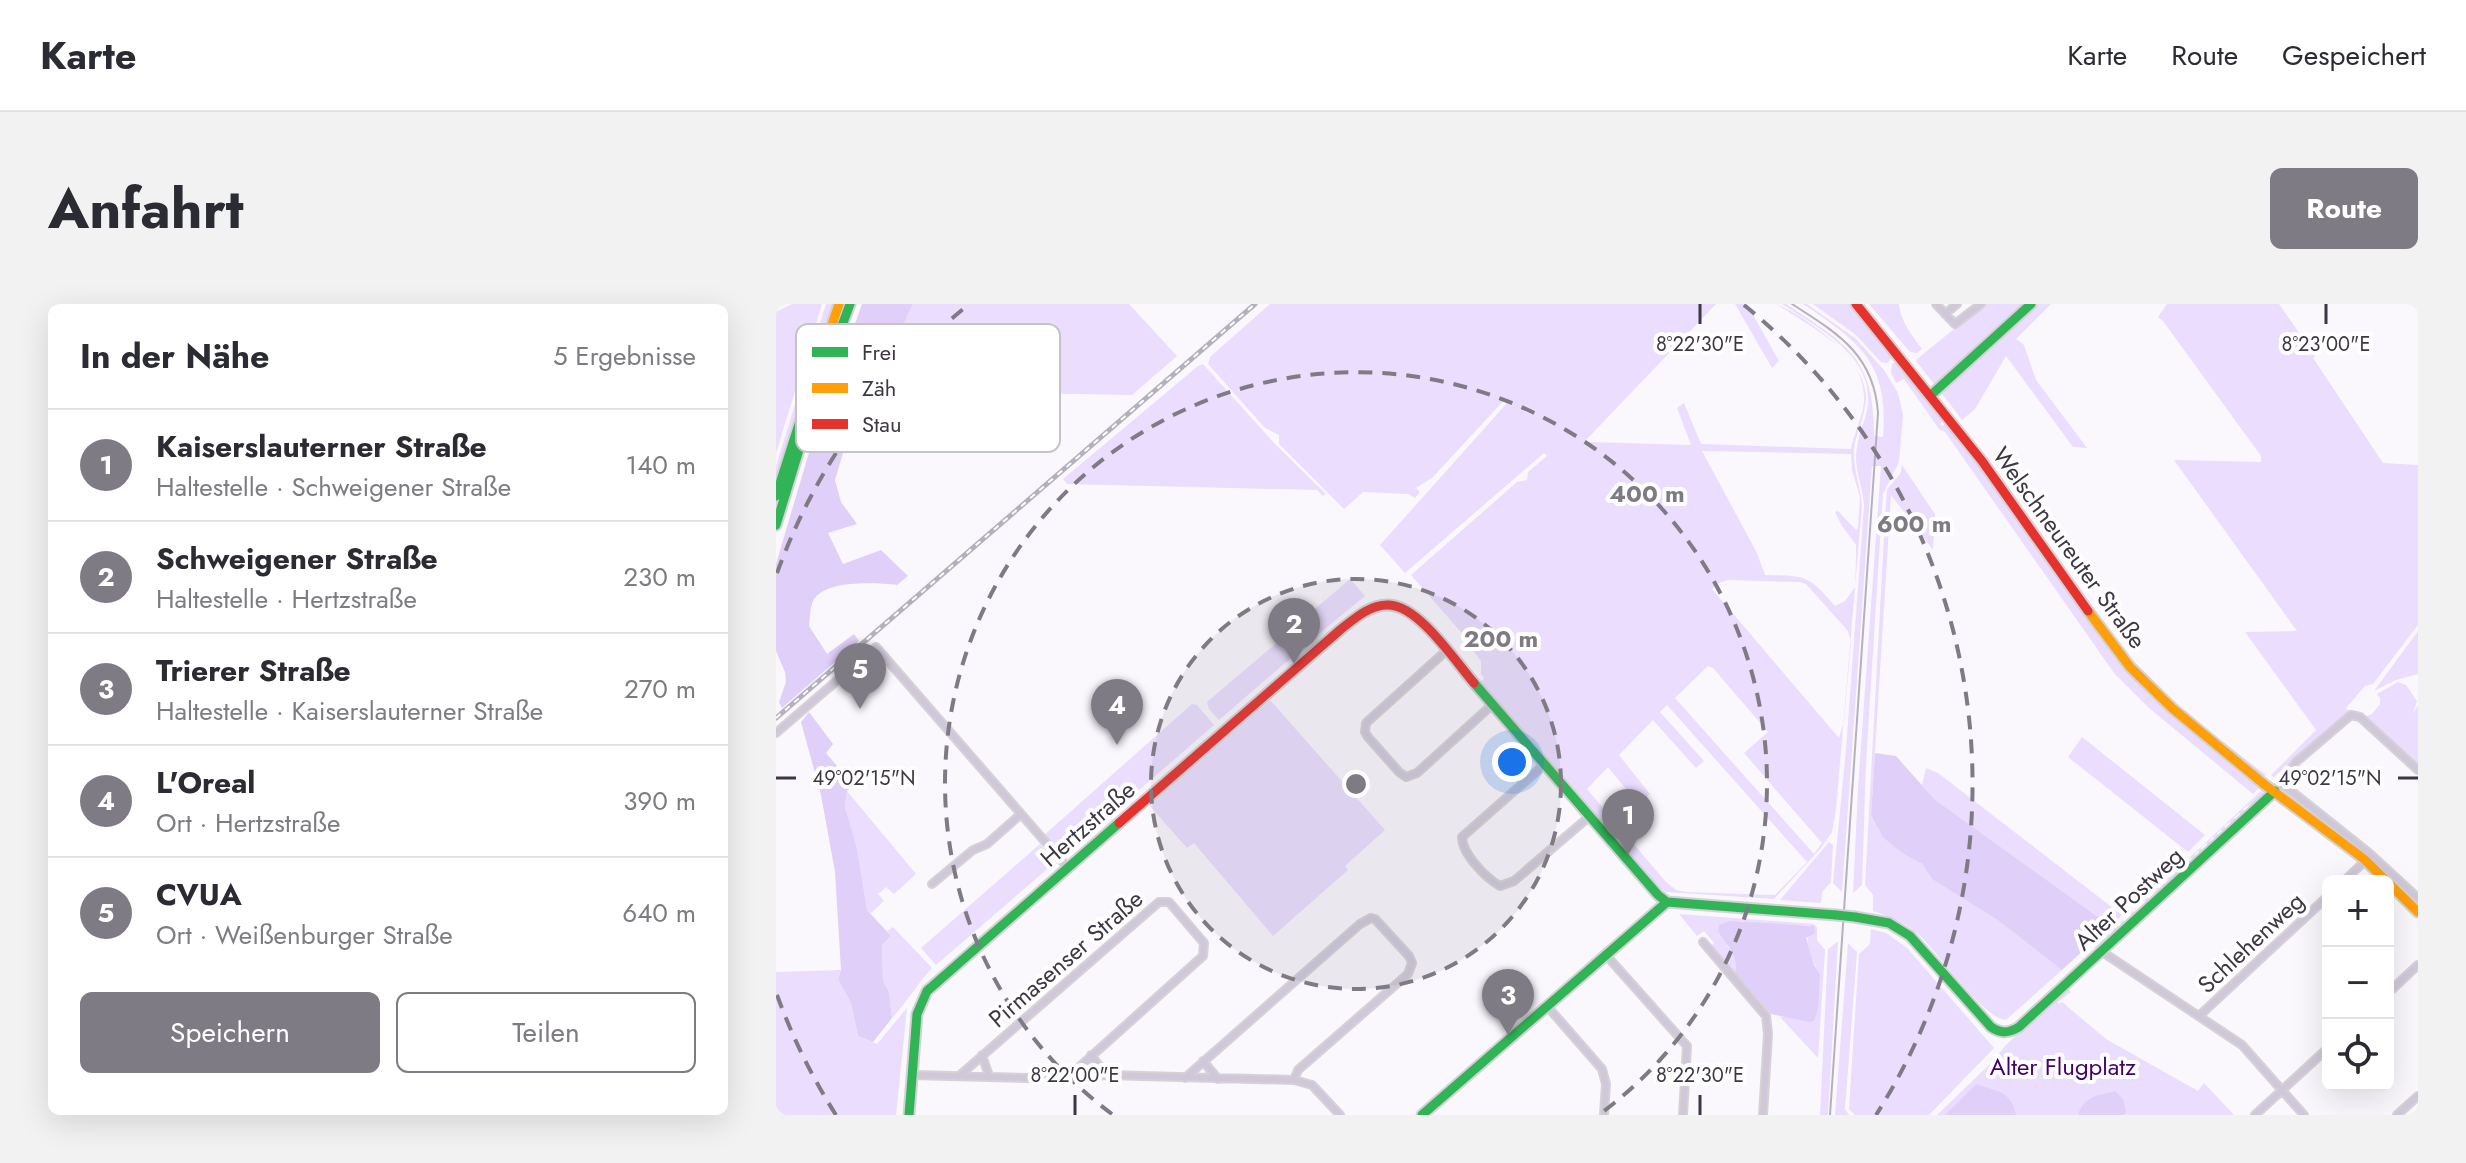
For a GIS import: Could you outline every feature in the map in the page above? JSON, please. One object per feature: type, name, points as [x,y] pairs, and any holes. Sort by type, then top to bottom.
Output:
[{"type":"main road","points":[[833,324],[839,304]]},
{"type":"main road","points":[[842,324],[850,304]]},
{"type":"main road","name":"Welschneureuter Straße","points":[[1856,304],[1982,461],[2130,667],[2172,708],[2265,785],[2278,787],[2366,860],[2418,912]]},
{"type":"main road","points":[[1931,395],[2031,304]]},
{"type":"main road","points":[[776,496],[796,440]]},
{"type":"main road","points":[[776,525],[796,451]]},
{"type":"main road","name":"Hertzstraße","points":[[909,1115],[917,1014],[927,991],[1354,618],[1373,607],[1392,605],[1409,611],[1446,651]]},
{"type":"main road","points":[[1422,1115],[1667,902],[1446,651]]},
{"type":"main road","name":"Alter Postweg","points":[[1667,902],[1836,915],[1889,923],[1910,936],[1991,1027],[1999,1033],[2007,1033],[2019,1027],[2278,787]]},
{"type":"street","points":[[1936,304],[1955,324],[1981,304]]},
{"type":"street","points":[[1945,314],[1957,304]]},
{"type":"street","points":[[776,733],[876,647],[1068,868]]},
{"type":"street","points":[[1446,651],[1366,723],[1368,737],[1399,772],[1406,777],[1417,773],[1494,704]]},
{"type":"street","points":[[2418,770],[2364,720],[2354,715],[2296,762],[2278,787],[2369,853],[2418,898]]},
{"type":"street","points":[[1545,764],[1462,837],[1463,847],[1492,881],[1500,886],[1509,885],[1590,816]]},
{"type":"street","points":[[932,884],[973,850],[987,844],[1021,814]]},
{"type":"street","points":[[2350,875],[2366,860]]},
{"type":"street","name":"Pirmasenser Straße","points":[[959,1076],[1159,902],[1169,902],[1205,945],[1200,961],[1091,1055]]},
{"type":"street","name":"Schlehenweg","points":[[2199,1016],[2322,902]]},
{"type":"street","points":[[1185,1078],[1368,919],[1375,919],[1409,956],[1412,963],[1408,974],[1298,1070],[1294,1080]]},
{"type":"street","points":[[1703,942],[1766,1016],[1768,1034],[1763,1115]]},
{"type":"street","points":[[2101,951],[2242,1045],[2304,1115]]},
{"type":"street","points":[[1606,955],[1687,1046],[1683,1115]]},
{"type":"street","points":[[2394,987],[2418,965]]},
{"type":"street","points":[[1547,1006],[1602,1069],[1606,1084],[1604,1115]]},
{"type":"street","points":[[2255,1115],[2322,1054]]},
{"type":"street","name":"Pirmasenser Straße","points":[[982,1055],[989,1076]]},
{"type":"street","points":[[1066,1079],[1091,1055],[1106,1075]]},
{"type":"street","points":[[1203,1061],[1218,1079]]},
{"type":"street","points":[[912,1075],[1066,1079],[1106,1075],[1294,1080],[1312,1085],[1340,1115]]},
{"type":"street","points":[[2397,1115],[2418,1096]]},
{"type":"green space","points":[[792,304],[822,304],[816,324],[796,324],[796,388],[776,453],[776,312]]},
{"type":"green space","points":[[826,304],[834,304],[827,324],[820,324]]},
{"type":"green space","points":[[913,304],[1129,304],[1177,356],[1132,395],[1060,394],[1060,324],[904,324]]},
{"type":"green space","points":[[1270,304],[1716,304],[1586,440],[1691,445],[1677,408],[1684,403],[1701,444],[1851,449],[1864,401],[1856,369],[1863,383],[1866,397],[1854,451],[1862,506],[1855,583],[1856,545],[1835,512],[1838,511],[1856,530],[1858,528],[1860,497],[1851,454],[1702,451],[1757,553],[1765,575],[1805,579],[1835,606],[1845,601],[1855,587],[1850,640],[1848,631],[1806,584],[1728,580],[1712,589],[1839,738],[1843,723],[1836,809],[1832,832],[1821,848],[1774,899],[1666,892],[1480,683],[1484,678],[1481,661],[1472,649],[1474,647],[1411,575],[1517,482],[1527,480],[1528,472],[1547,456],[1544,453],[1405,573],[1380,545],[1508,402],[1506,398],[1432,478],[1416,488],[1420,492],[1415,498],[1408,494],[1363,492],[1344,509],[1279,444],[1279,435],[1265,428],[1208,364],[1210,357]],"holes":[[[1708,666],[1768,732],[1744,753],[1822,843],[1814,854],[1675,698]],[[1667,705],[1807,862],[1775,895],[1676,890],[1665,881],[1587,789],[1608,767],[1638,804],[1650,794],[1619,755],[1653,720],[1696,768],[1704,761],[1660,712]]]},
{"type":"green space","points":[[1735,304],[1747,304],[1779,361],[1772,368]]},
{"type":"green space","points":[[1776,304],[1789,310],[1834,343]]},
{"type":"green space","points":[[1782,304],[1825,330],[1853,355],[1869,388],[1874,436],[1883,437],[1884,412],[1881,390],[1867,357],[1840,330],[1803,304],[1856,339],[1884,370],[1898,393],[1903,415],[1899,462],[1883,494],[1866,762],[1862,885],[1853,893],[1881,466],[1872,466],[1842,892],[1833,883],[1864,506],[1856,450],[1867,410],[1867,386],[1852,356]]},
{"type":"green space","points":[[1813,304],[1852,304],[1892,358],[1887,363],[1881,362],[1856,335]]},
{"type":"green space","points":[[1869,304],[1899,304],[1904,322],[1922,349],[1917,353],[1910,352]]},
{"type":"green space","points":[[1985,304],[2026,304],[1935,385],[1917,359]]},
{"type":"green space","points":[[2038,304],[2051,304],[2016,339],[2024,345],[2036,380],[2087,448],[2073,447],[2006,356],[1975,409],[1962,420],[1941,392]]},
{"type":"green space","points":[[2167,304],[2279,304],[2383,463],[2418,465],[2418,625],[2373,684],[2365,686],[2346,708],[2349,711],[2274,777],[2271,775],[2316,730],[2245,632],[2297,631],[2174,460],[2261,462],[2261,456],[2158,317]]},
{"type":"green space","points":[[1897,360],[1942,418],[1941,425],[1945,422],[1982,468],[2126,669],[2166,708],[2260,787],[2253,794],[2149,708],[2114,673],[1945,432],[1939,429],[1904,379],[1896,383],[1891,373],[1892,364]]},
{"type":"green space","points":[[1203,364],[1274,443],[1326,494],[1323,496],[1317,490],[1067,484],[1063,479]]},
{"type":"green space","points":[[796,401],[796,417],[776,477],[776,466]]},
{"type":"green space","points":[[1902,465],[1935,514],[1933,550],[1891,495],[1871,816],[1902,853],[1922,864],[1932,879],[1998,919],[2062,970],[2006,1020],[1986,1009],[1917,933],[1873,911],[1873,895],[1865,885],[1887,489],[1900,474]]},
{"type":"green space","points":[[2031,520],[2135,664],[2181,708],[2266,775],[2263,776],[2193,722],[2136,668],[2088,607]]},
{"type":"green space","points":[[1350,579],[1365,596],[1309,642],[1295,626]]},
{"type":"green space","points":[[1293,629],[1307,644],[1219,720],[1207,702]]},
{"type":"green space","points":[[2418,631],[2418,674],[2374,691]]},
{"type":"green space","points":[[2398,682],[2406,685],[2417,701],[2413,714],[2418,705],[2418,766],[2365,717],[2380,704],[2377,694]]},
{"type":"green space","points":[[1270,700],[1385,830],[1345,866],[1348,870],[1273,936],[1194,843],[1187,848],[1149,805]]},
{"type":"green space","points":[[1192,704],[1197,705],[1214,725],[1062,857],[1043,836]]},
{"type":"green space","points":[[2082,737],[2205,835],[2188,852],[2068,757]]},
{"type":"green space","points":[[1926,768],[1938,773],[2122,915],[2110,927],[1935,801],[1922,785]]},
{"type":"green space","points":[[2262,790],[2264,796],[2252,809],[2248,805],[2243,809],[2246,814],[2243,817],[2239,813],[2234,818],[2237,822],[2234,825],[2230,822],[2224,826],[2228,831],[2217,833],[2220,838],[2210,840],[2214,844],[2210,847],[2206,843],[2201,848],[2202,855],[2198,851],[2194,855],[2198,859],[2195,861],[2191,858],[2186,862],[2189,867],[2186,870],[2182,866],[2177,871],[2180,875],[2157,896],[2153,892]]},
{"type":"green space","points":[[847,791],[916,874],[894,894],[886,887],[878,894],[884,901],[871,913],[867,910],[857,848],[845,807]]},
{"type":"green space","points":[[1829,842],[1833,845],[1831,882],[1822,892],[1821,903],[1780,900]]},
{"type":"green space","points":[[1040,844],[1052,859],[1052,865],[936,965],[921,948]]},
{"type":"green space","points":[[2151,894],[2149,904],[2144,901],[2133,911],[2134,917],[2130,914],[2126,917]]},
{"type":"green space","points":[[1679,914],[1814,924],[1817,940],[1825,950],[1818,1058],[1780,1017],[1789,1017],[1820,974],[1809,950],[1810,925],[1740,921],[1727,946],[1736,959],[1735,973],[1711,946],[1714,943],[1704,931],[1697,936]]},
{"type":"green space","points":[[2117,925],[2119,928],[2100,949],[2094,947]]},
{"type":"green space","points":[[893,927],[932,968],[892,1018],[889,992],[883,981],[882,945],[891,936],[887,931]]},
{"type":"green space","points":[[1871,929],[1886,933],[1907,948],[1994,1048],[1929,1115],[1855,1115],[1849,1109],[1859,954],[1870,944]]},
{"type":"green space","points":[[1838,942],[1828,1115],[1820,1115],[1828,949]]},
{"type":"green space","points":[[1848,943],[1857,952],[1845,1109],[1849,1115],[1835,1115]]},
{"type":"green space","points":[[841,970],[838,979],[851,1003],[858,1036],[877,1044],[907,1008],[896,1115],[776,1115],[776,972]]},
{"type":"green space","name":"Alter Flugplatz","points":[[2067,988],[2071,992],[2059,1004],[2062,1002],[2106,1039],[2198,1091],[2204,1083],[2234,1115],[1937,1115]]},
{"type":"shaded area","points":[[862,304],[913,304],[904,324],[855,324]]},
{"type":"shaded area","points":[[809,452],[843,452],[835,480],[841,502],[857,524],[828,533],[843,564],[881,550],[908,576],[897,585],[852,584],[819,594],[812,604],[809,626],[827,654],[854,634],[859,641],[782,708],[779,702],[786,682],[776,651],[776,564]]},
{"type":"shaded area","points":[[809,712],[833,744],[826,753],[844,774],[842,778],[850,788],[845,807],[857,848],[867,910],[891,936],[882,945],[883,981],[889,992],[892,1018],[873,1042],[858,1036],[851,1003],[838,979],[841,970],[835,872],[821,795],[801,722]]},
{"type":"shaded area","points":[[1875,753],[1896,756],[1935,800],[2110,926],[2062,970],[1998,920],[1932,879],[1922,864],[1883,837],[1871,815]]},
{"type":"shaded area","points":[[1730,921],[1814,926],[1815,933],[1806,938],[1820,974],[1818,1009],[1814,1021],[1771,1014],[1735,973],[1734,956],[1718,931],[1719,925]]},
{"type":"shaded area","points":[[1976,1084],[2006,1096],[2016,1115],[1945,1115]]},
{"type":"shaded area","points":[[2115,1091],[2123,1099],[2126,1112],[2123,1115],[2078,1115],[2088,1101]]},
{"type":"tram line","points":[[1792,304],[1838,336],[1861,360],[1875,393],[1878,413],[1830,1115]]},
{"type":"railway","points":[[776,718],[1255,304]]},
{"type":"traffic: fast","points":[[843,324],[850,304]]},
{"type":"traffic: fast","points":[[1931,395],[2031,304]]},
{"type":"traffic: fast","points":[[776,496],[796,433]]},
{"type":"traffic: fast","points":[[776,525],[798,452]]},
{"type":"traffic: fast","points":[[1474,683],[1667,902]]},
{"type":"traffic: fast","points":[[1855,917],[1889,923],[1910,936],[1991,1027],[2002,1032],[2012,1031],[2275,791]]},
{"type":"traffic: fast","points":[[909,1115],[917,1014],[927,991],[1119,823]]},
{"type":"traffic: fast","points":[[1422,1115],[1667,902],[1836,915]]},
{"type":"traffic: fast","points":[[1836,915],[1855,917]]},
{"type":"traffic: slow","points":[[832,324],[839,304]]},
{"type":"traffic: slow","points":[[2088,611],[2130,667],[2172,708],[2265,785],[2364,859],[2418,912]]},
{"type":"traffic: jam","points":[[1856,304],[1982,461],[2088,611]]},
{"type":"traffic: jam","points":[[1119,823],[1340,630],[1375,607],[1389,605],[1400,608],[1424,624],[1474,683]]},
{"type":"place","name":"Schweigener Straße","points":[[1294,664]]},
{"type":"place","name":"CVUA","points":[[860,709]]},
{"type":"place","name":"L'Oreal","points":[[1117,745]]},
{"type":"place","name":"Kaiserslauterner Straße","points":[[1628,855]]},
{"type":"place","name":"Trierer Straße","points":[[1508,1035]]}]
